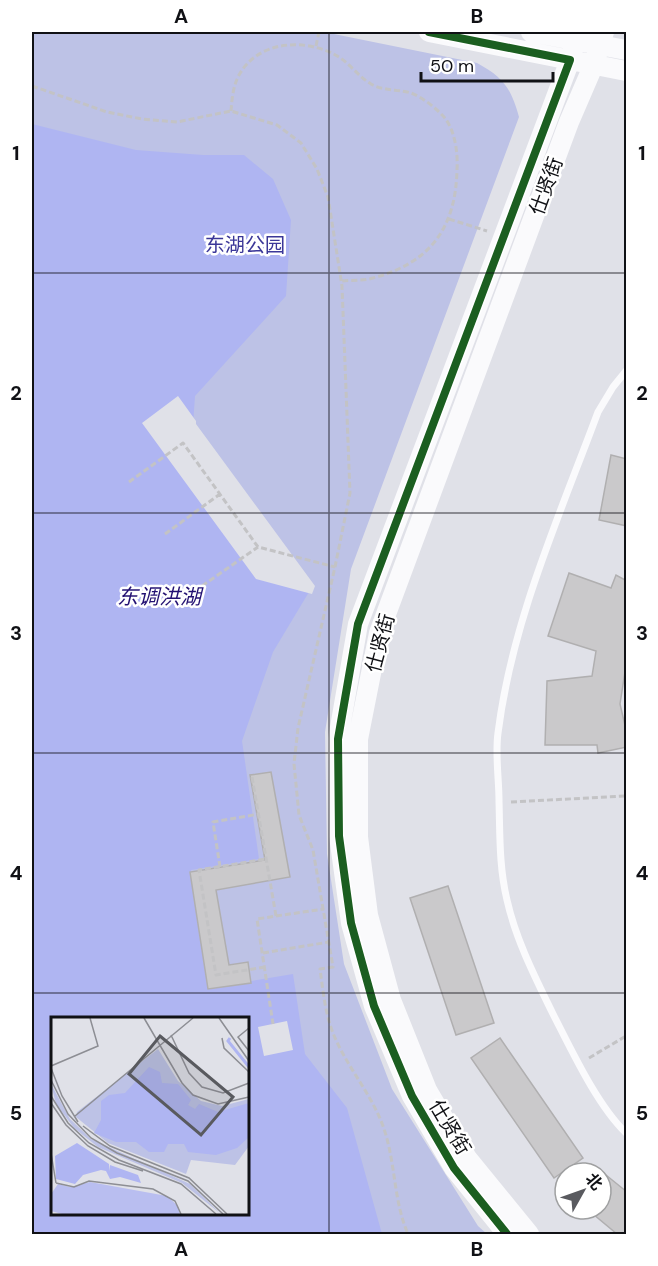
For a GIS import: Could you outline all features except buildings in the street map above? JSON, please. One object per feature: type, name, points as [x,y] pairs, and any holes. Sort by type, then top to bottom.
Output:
[{"type":"street","points":[[429,32],[627,71]]},
{"type":"street","points":[[531,32],[601,38],[627,50]]},
{"type":"street","points":[[507,1234],[454,1168],[412,1096],[374,1006],[351,923],[339,836],[338,739],[358,624],[570,60],[576,36]]},
{"type":"street","name":"仕贤街","points":[[529,1234],[468,1158],[427,1090],[391,1000],[368,915],[358,837],[358,739],[379,633],[565,134],[594,64],[601,38]]},
{"type":"lane","points":[[627,371],[613,387],[598,412],[527,603],[516,637],[497,735],[500,859],[507,900],[518,936],[536,978],[598,1098],[615,1122],[627,1133]]},
{"type":"path","points":[[316,46],[319,32]]},
{"type":"path","points":[[231,111],[233,92],[239,75],[261,53],[274,47],[294,44],[316,46],[340,57],[370,84],[383,89],[412,94],[432,106],[445,119],[454,138],[458,164],[457,192],[449,219],[438,238],[426,252],[405,266],[372,278],[341,281]]},
{"type":"path","points":[[32,86],[107,112],[142,119],[177,122],[231,111],[277,125],[301,143],[317,169],[328,197],[341,281],[350,493],[300,718],[294,764],[299,815],[313,850],[333,967],[320,969],[333,1033],[383,1125],[392,1152],[402,1220],[408,1234]]},
{"type":"path","points":[[449,219],[502,236]]},
{"type":"path","points":[[129,482],[183,443],[258,547],[335,567]]},
{"type":"path","points":[[165,534],[220,494]]},
{"type":"path","points":[[202,586],[258,547]]},
{"type":"path","points":[[252,777],[276,916]]},
{"type":"path","points":[[499,803],[627,796]]},
{"type":"path","points":[[220,867],[213,822],[259,814]]},
{"type":"path","points":[[265,967],[216,975],[200,870],[266,859]]},
{"type":"path","points":[[273,1024],[257,919],[324,909]]},
{"type":"path","points":[[263,953],[329,942]]},
{"type":"path","points":[[580,1064],[627,1036]]},
{"type":"green space","name":"东湖公园","points":[[32,32],[324,32],[477,63],[500,79],[513,98],[519,117],[351,569],[325,732],[327,854],[344,964],[392,1089],[478,1226],[487,1234],[32,1234]]},
{"type":"water","name":"东调洪湖","points":[[32,124],[136,150],[203,155],[244,155],[273,179],[291,220],[286,296],[195,396],[193,425],[312,587],[273,652],[242,741],[259,859],[191,870],[210,988],[293,974],[305,1054],[347,1108],[382,1234],[32,1234]]},
{"type":"pier","points":[[178,396],[315,586],[312,594],[256,579],[142,423]]},
{"type":"pier","points":[[287,1021],[293,1050],[264,1056],[258,1027]]},
{"type":"cycle path","points":[[429,32],[570,60],[358,624],[338,739],[339,836],[351,923],[374,1006],[412,1096],[454,1168],[507,1234]]}]
